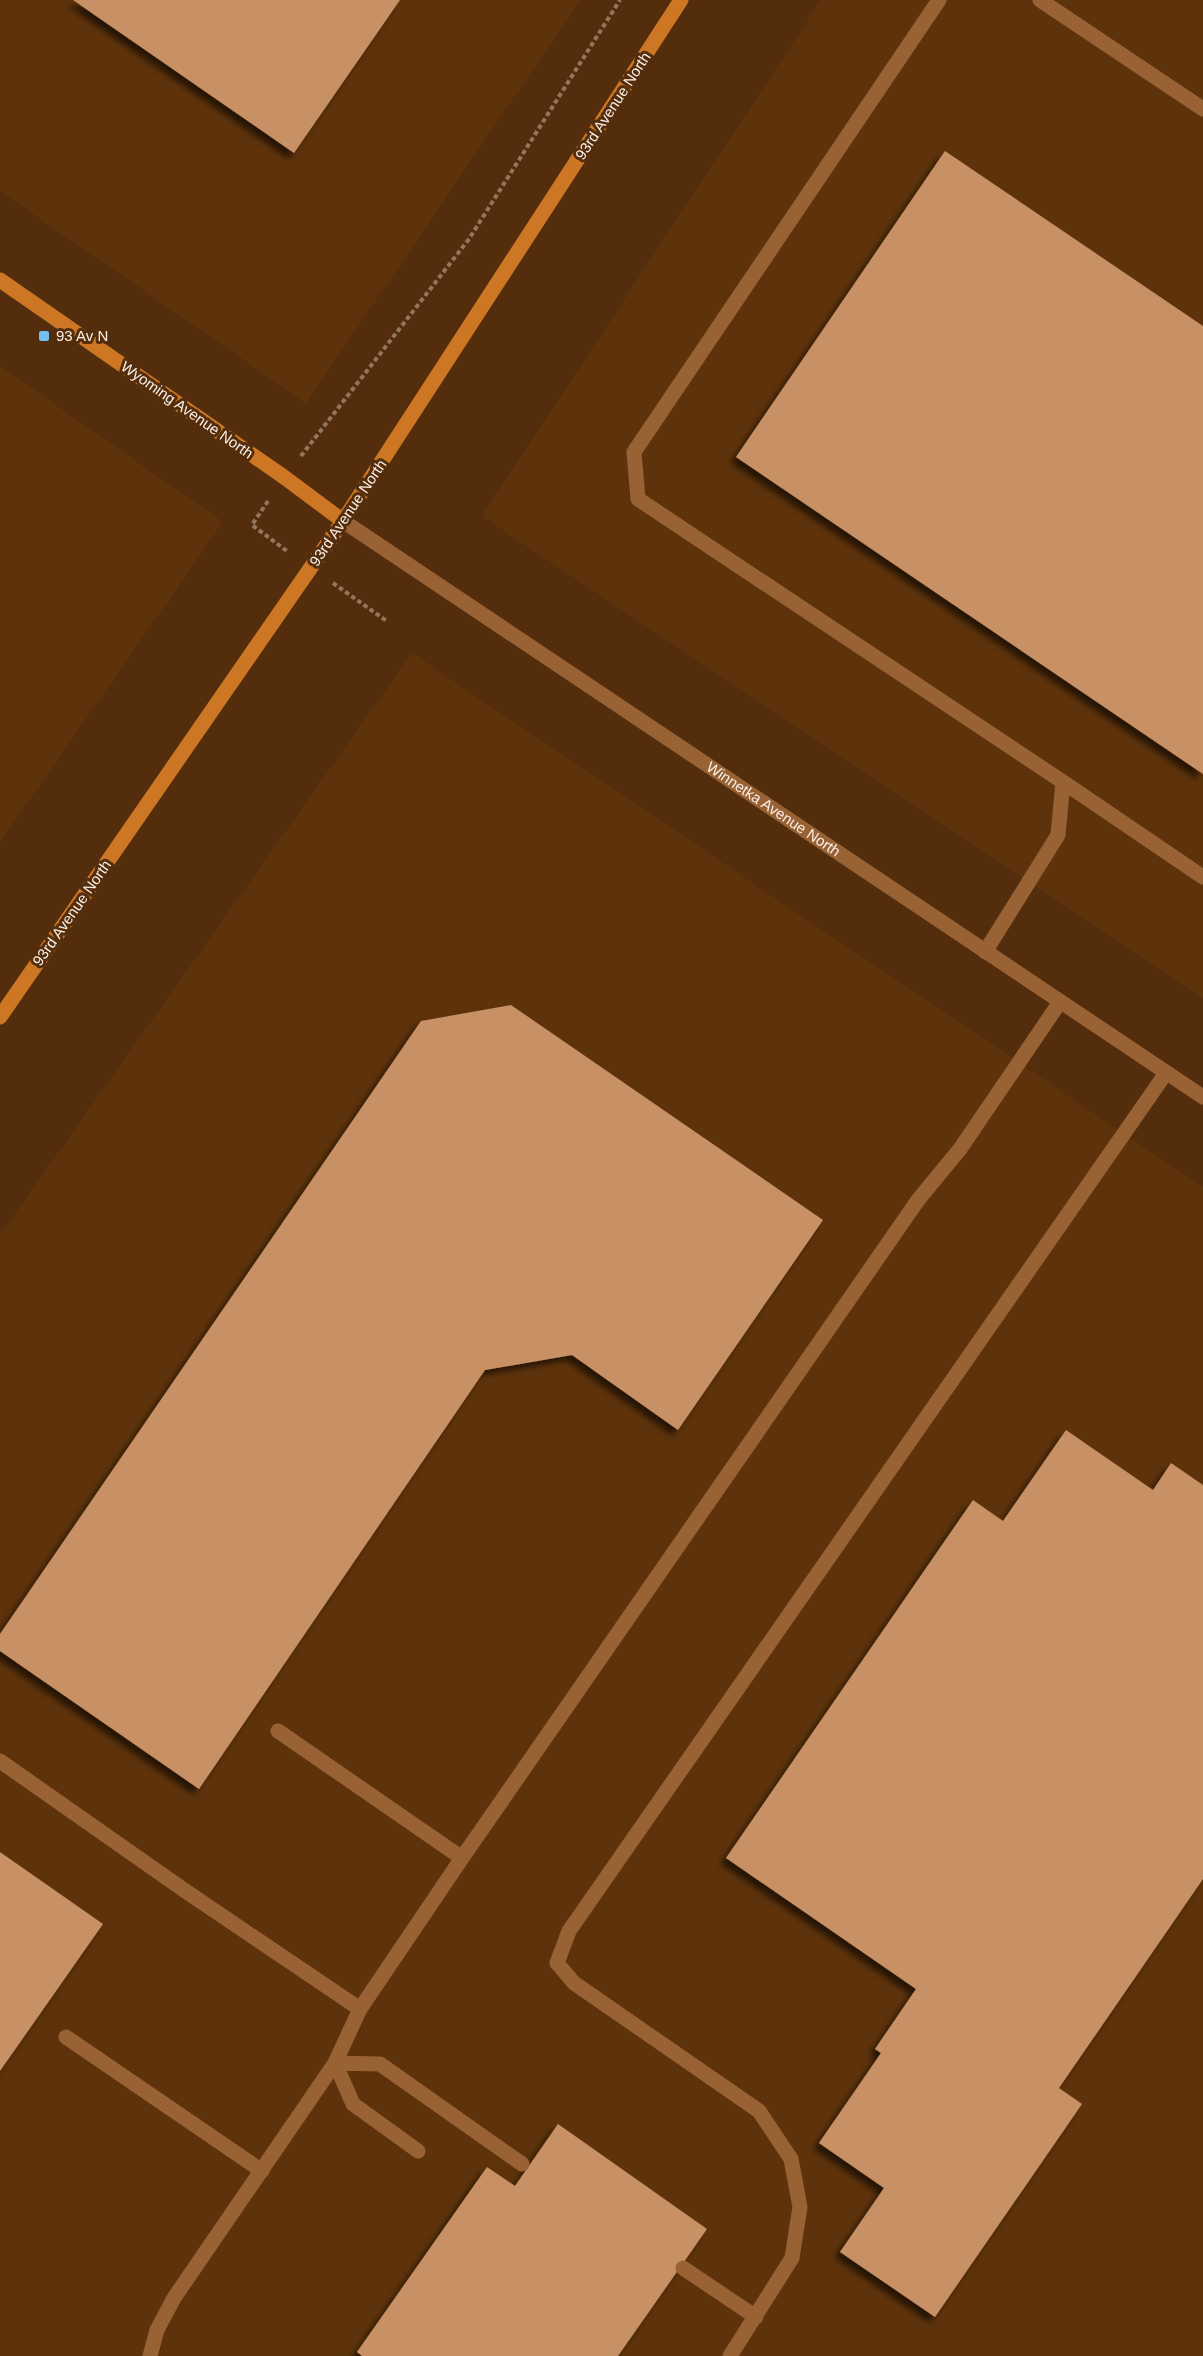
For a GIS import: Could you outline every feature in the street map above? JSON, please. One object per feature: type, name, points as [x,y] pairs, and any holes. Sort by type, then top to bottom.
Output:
[{"type":"street","name":"93rd Avenue North","points":[[0,1017],[343,522],[681,0]]},
{"type":"street","points":[[939,0],[634,452],[638,499],[1203,877]]},
{"type":"street","points":[[1040,0],[1203,109]]},
{"type":"street","name":"Wyoming Avenue North","points":[[0,280],[284,477],[343,522]]},
{"type":"street","name":"Winnetka Avenue North","points":[[343,522],[1203,1097]]},
{"type":"street","points":[[985,952],[1058,835],[1063,782]]},
{"type":"street","points":[[150,2356],[157,2330],[174,2298],[335,2063],[360,2009],[918,1200],[960,1149],[1060,1002]]},
{"type":"street","points":[[730,2356],[792,2258],[800,2208],[791,2159],[759,2110],[574,1983],[557,1963],[569,1931],[1166,1073]]},
{"type":"street","points":[[278,1731],[462,1858]]},
{"type":"street","points":[[0,1761],[184,1890],[360,2009]]},
{"type":"street","points":[[66,2037],[262,2171]]},
{"type":"street","points":[[335,2063],[380,2064],[522,2164]]},
{"type":"street","points":[[335,2063],[353,2104],[418,2151]]},
{"type":"street","points":[[683,2268],[756,2318]]},
{"type":"path","points":[[252,525],[284,477],[469,239],[620,0]]},
{"type":"shaded area","points":[[0,0],[580,0],[306,403],[0,191]]},
{"type":"shaded area","points":[[821,0],[1203,0],[1203,998],[482,516]]},
{"type":"shaded area","points":[[0,366],[223,522],[0,842]]},
{"type":"shaded area","points":[[412,653],[1203,1187],[1203,2356],[0,2356],[0,1235]]},
{"type":"building","points":[[73,0],[400,0],[294,153]]},
{"type":"building","points":[[945,151],[1203,326],[1203,774],[736,457]]},
{"type":"building","points":[[511,1005],[823,1220],[678,1430],[572,1355],[485,1370],[199,1789],[0,1651],[0,1634],[421,1021]]},
{"type":"building","points":[[1066,1430],[1153,1490],[1171,1463],[1203,1485],[1203,1879],[1059,2088],[1082,2104],[935,2317],[840,2252],[884,2188],[819,2143],[881,2053],[875,2049],[916,1989],[726,1858],[973,1500],[1003,1521]]},
{"type":"building","points":[[0,1852],[103,1924],[0,2071]]},
{"type":"building","points":[[558,2124],[707,2229],[618,2356],[362,2356],[357,2352],[487,2167],[515,2186]]},
{"type":"place","name":"93 Av N","points":[[44,336]]}]
